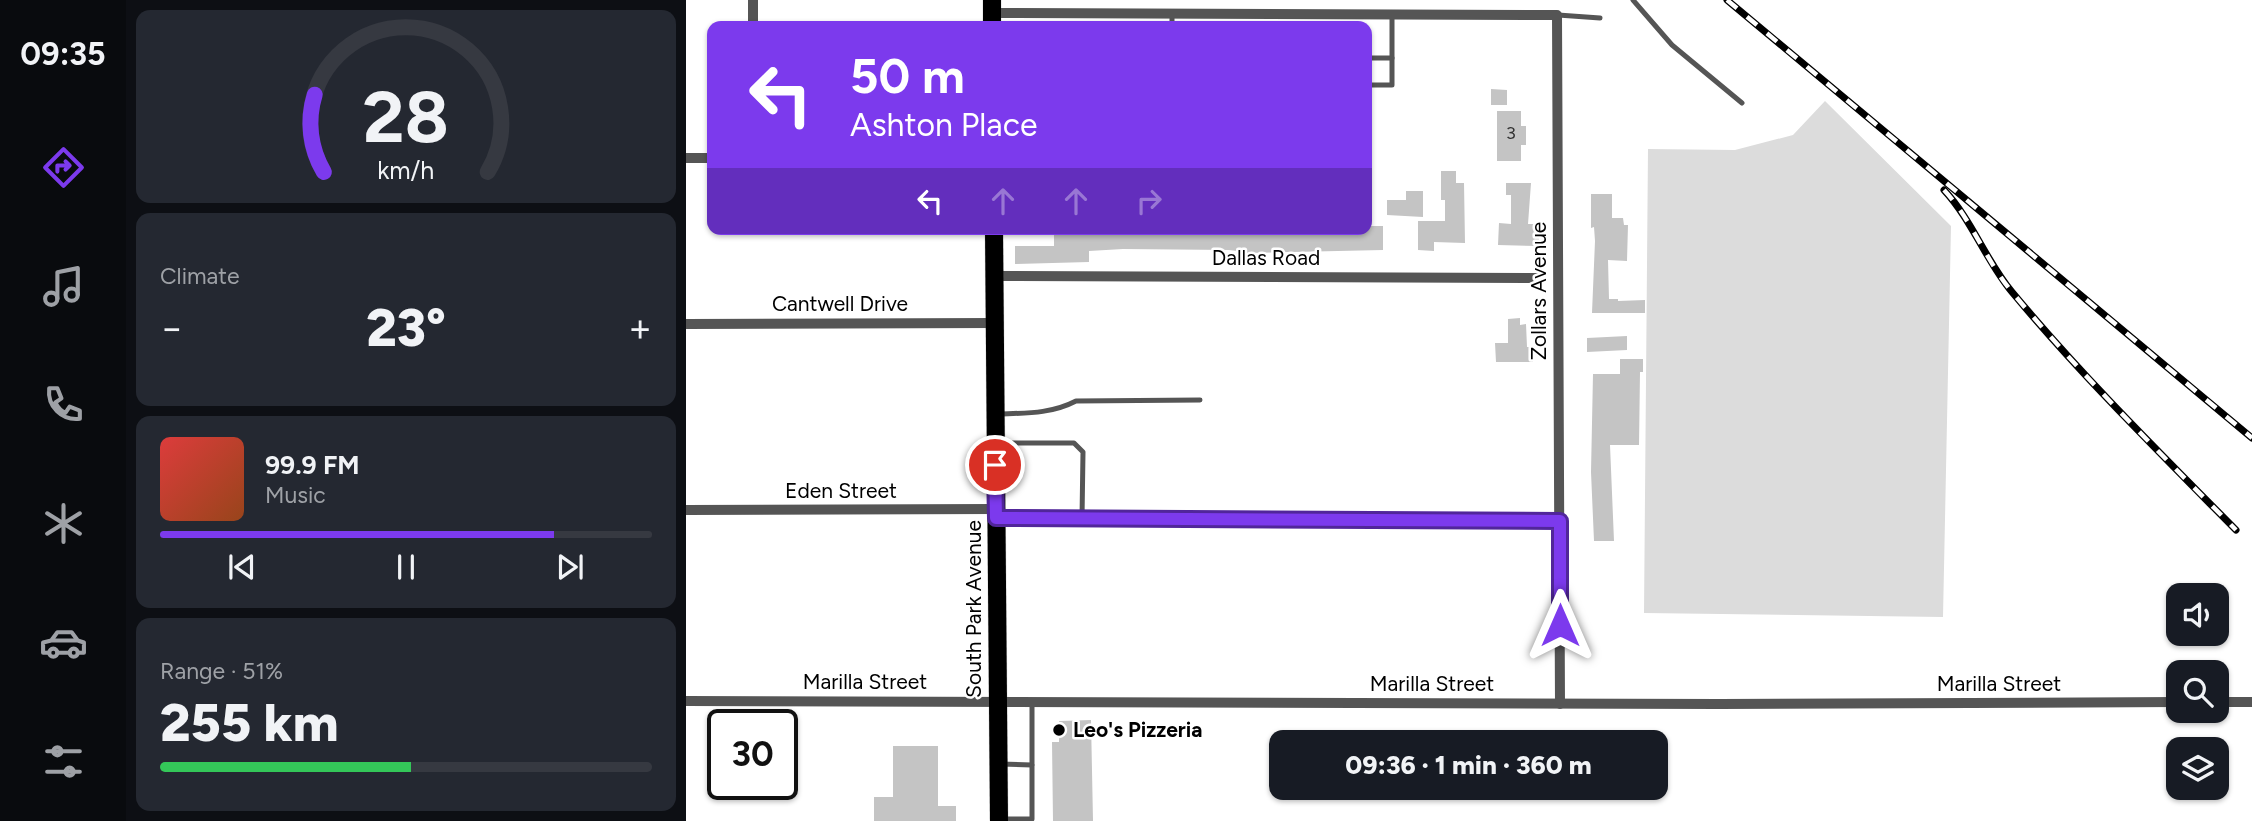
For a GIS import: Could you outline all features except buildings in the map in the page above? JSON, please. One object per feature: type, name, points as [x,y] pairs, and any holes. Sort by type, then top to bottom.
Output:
[{"type":"main road","name":"South Park Avenue","points":[[993,235],[999,820]]},
{"type":"street","points":[[753,0],[753,21]]},
{"type":"street","points":[[992,13],[1557,15]]},
{"type":"street","name":"Zollars Avenue","points":[[1557,15],[1560,704]]},
{"type":"street","points":[[686,158],[707,158]]},
{"type":"street","name":"Dallas Road","points":[[994,276],[1539,278]]},
{"type":"street","name":"Cantwell Drive","points":[[686,324],[994,323]]},
{"type":"street","name":"Eden Street","points":[[686,510],[996,514],[1082,519],[1560,521]]},
{"type":"street","name":"Marilla Street","points":[[686,701],[1560,704],[2166,702]]},
{"type":"street","points":[[2229,702],[2252,702]]},
{"type":"lane","points":[[1633,0],[1672,46],[1742,103]]},
{"type":"lane","points":[[1172,13],[1172,21]]},
{"type":"lane","points":[[1372,85],[1392,85],[1392,14]]},
{"type":"lane","points":[[1557,15],[1600,18]]},
{"type":"lane","points":[[1372,58],[1392,58]]},
{"type":"lane","points":[[995,414],[1039,413],[1076,401],[1200,400]]},
{"type":"lane","points":[[995,443],[1074,443],[1083,452],[1082,519]]},
{"type":"lane","points":[[999,820],[1032,819],[1032,701]]},
{"type":"lane","points":[[998,764],[1032,765]]},
{"type":"shaded area","points":[[1825,101],[1951,226],[1943,617],[1644,613],[1648,149],[1735,150],[1793,135]]},
{"type":"railway","points":[[1727,0],[2252,438]]},
{"type":"railway","points":[[1944,190],[1963,214],[2012,292],[2122,414],[2236,530]]},
{"type":"place","name":"Leo's Pizzeria","points":[[1059,730]]},
{"type":"route","points":[[995,465],[996,518],[1560,521],[1560,625]]}]
